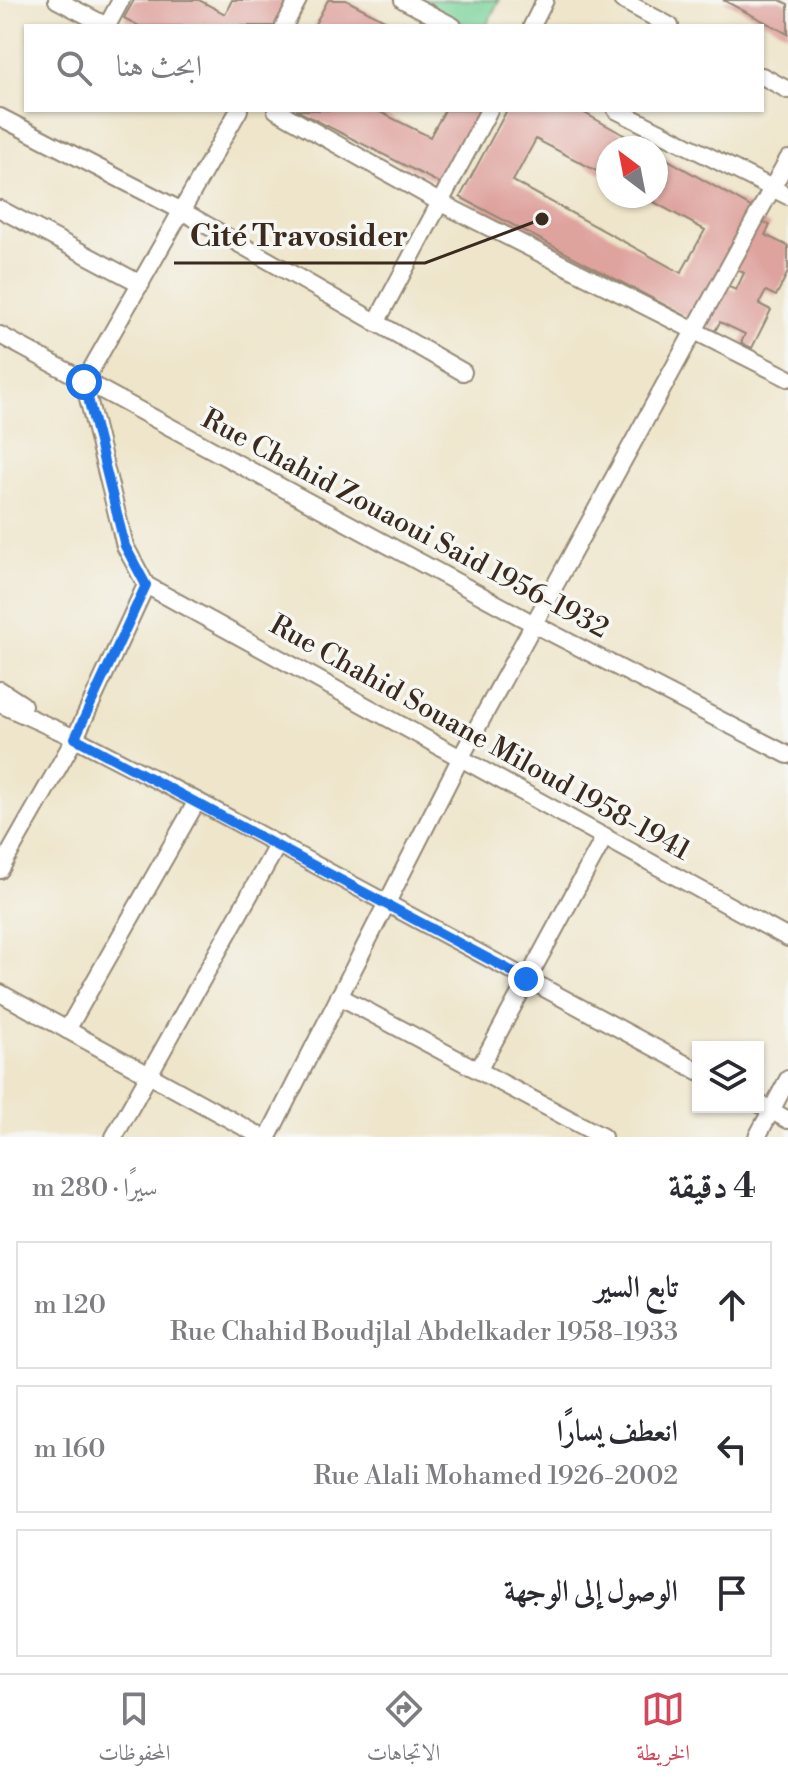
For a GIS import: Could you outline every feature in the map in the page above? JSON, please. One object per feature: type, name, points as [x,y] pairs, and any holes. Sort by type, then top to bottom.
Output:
[{"type":"street","points":[[57,0],[103,24]]},
{"type":"street","points":[[108,24],[121,0]]},
{"type":"street","points":[[285,24],[298,0]]},
{"type":"street","points":[[403,0],[449,24]]},
{"type":"street","points":[[533,24],[545,0]]},
{"type":"street","points":[[622,0],[666,24]]},
{"type":"street","points":[[764,77],[788,90]]},
{"type":"street","points":[[0,870],[75,738],[146,585],[125,546],[84,382],[238,112]]},
{"type":"street","points":[[280,112],[441,203],[788,378]]},
{"type":"street","points":[[376,323],[488,112]]},
{"type":"street","points":[[620,112],[788,196]]},
{"type":"street","points":[[0,117],[182,211],[463,372]]},
{"type":"street","points":[[0,993],[265,1137],[461,757],[788,159]]},
{"type":"street","points":[[0,209],[141,284]]},
{"type":"street","name":"Rue Chahid Zouaoui Said 1956-1932","points":[[0,335],[534,624],[788,755]]},
{"type":"street","name":"Rue Chahid Souane Miloud 1958-1941","points":[[146,585],[788,938]]},
{"type":"street","points":[[0,690],[75,738]]},
{"type":"street","points":[[0,704],[75,738],[197,801],[386,903],[523,984],[692,1068]]},
{"type":"street","points":[[67,1030],[197,801]]},
{"type":"street","points":[[479,1069],[605,836]]},
{"type":"street","points":[[114,1137],[278,844]]},
{"type":"street","points":[[339,996],[603,1137]]},
{"type":"street","points":[[757,1137],[765,1107],[788,1079]]},
{"type":"street","points":[[765,1107],[788,1120]]},
{"type":"green space","points":[[408,0],[499,0],[487,24],[455,24]]},
{"type":"building","points":[[134,0],[199,0],[225,14],[232,0],[293,0],[280,24],[135,24],[124,18]]},
{"type":"building","points":[[328,0],[346,0],[392,24],[315,24]]},
{"type":"building","points":[[723,0],[780,0],[788,4],[788,34]]},
{"type":"building","points":[[300,112],[380,112],[430,137],[444,112],[481,112],[443,185]]},
{"type":"building","points":[[506,112],[583,112],[626,136],[596,136],[596,171],[536,139],[513,181],[681,273],[705,230],[665,208],[668,208],[668,160],[754,209],[693,320],[460,197]]},
{"type":"building","points":[[758,219],[770,225],[765,235],[788,246],[788,272],[776,296],[766,291],[759,304],[771,310],[752,348],[741,343],[745,334],[720,322],[715,331],[704,326],[724,285],[736,290],[744,273],[734,268]]},
{"type":"place","name":"Cité Travosider","points":[[542,219]]},
{"type":"route","points":[[84,382],[125,546],[146,585],[75,738],[526,979]]}]
